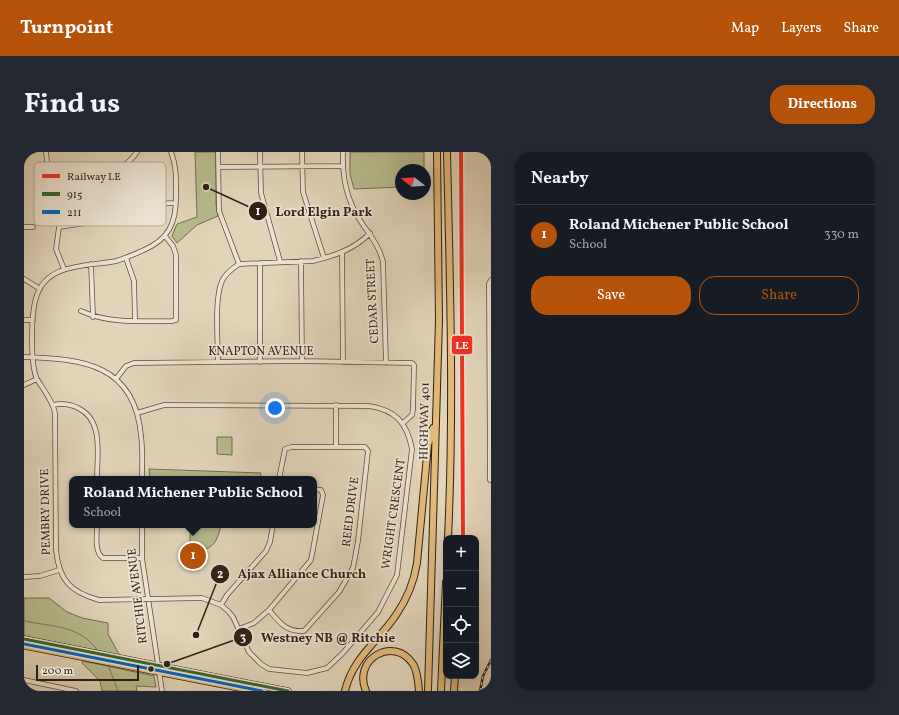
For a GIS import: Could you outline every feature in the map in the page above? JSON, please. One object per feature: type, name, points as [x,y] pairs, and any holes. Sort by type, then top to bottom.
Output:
[{"type":"highway","name":"HIGHWAY 401","points":[[428,691],[439,320],[437,152]]},
{"type":"highway","points":[[447,152],[451,300],[451,535]]},
{"type":"highway","points":[[345,691],[355,665],[396,616],[407,598],[415,577],[418,563],[428,445],[435,419]]},
{"type":"highway","points":[[448,535],[450,499]]},
{"type":"highway","points":[[441,691],[445,607]]},
{"type":"highway","points":[[366,691],[363,680],[366,666],[376,656],[388,651],[399,652],[413,665],[417,674],[418,691]]},
{"type":"highway","points":[[454,691],[455,679]]},
{"type":"main road","points":[[24,639],[288,691]]},
{"type":"main road","points":[[24,646],[254,691]]},
{"type":"street","points":[[46,152],[47,162]]},
{"type":"street","points":[[129,162],[136,152]]},
{"type":"street","points":[[97,476],[94,423],[86,411],[73,406],[54,405],[37,379],[32,366],[33,320],[36,298],[40,288],[49,277],[64,269],[72,266],[126,258],[155,245],[165,236],[172,224],[176,203],[176,165],[171,152]]},
{"type":"street","points":[[218,152],[219,211],[239,264]]},
{"type":"street","points":[[260,152],[261,193],[280,261]]},
{"type":"street","points":[[302,152],[301,167],[303,192],[324,258]]},
{"type":"street","name":"CEDAR STREET","points":[[343,152],[342,166],[345,185],[352,205],[358,218],[379,247],[383,262],[386,363]]},
{"type":"street","points":[[218,166],[342,166]]},
{"type":"street","points":[[166,203],[176,203]]},
{"type":"street","points":[[24,226],[33,227]]},
{"type":"street","points":[[64,269],[56,249],[59,227],[66,226]]},
{"type":"street","points":[[218,362],[218,292],[222,279],[239,264],[301,261],[324,258],[342,253],[370,233]]},
{"type":"street","points":[[81,311],[93,317],[112,321],[135,320],[172,322],[176,320],[176,255],[173,246],[165,236]]},
{"type":"street","points":[[342,253],[343,362]]},
{"type":"street","points":[[126,258],[134,281],[135,320]]},
{"type":"street","points":[[301,261],[302,361]]},
{"type":"street","points":[[260,263],[260,362]]},
{"type":"street","points":[[91,264],[93,317]]},
{"type":"street","points":[[24,279],[40,288]]},
{"type":"street","points":[[490,480],[489,284],[491,280]]},
{"type":"street","points":[[24,320],[33,320]]},
{"type":"street","points":[[24,357],[84,362],[104,370],[116,379],[129,394],[137,413],[141,436],[142,476]]},
{"type":"street","name":"KNAPTON AVENUE","points":[[116,379],[126,366],[134,363],[302,361],[412,363],[414,365],[413,410],[412,415],[403,423]]},
{"type":"street","points":[[24,385],[37,379]]},
{"type":"street","name":"PEMBRY DRIVE","points":[[54,405],[56,550],[59,570],[72,588],[87,597],[99,600],[149,600]]},
{"type":"street","name":"WRIGHT CRESCENT","points":[[137,413],[164,405],[336,405],[381,407],[389,411],[403,423],[410,436],[412,449],[397,575],[378,612],[327,668],[316,672],[306,673],[269,669],[261,664],[249,652],[233,617],[221,605],[202,598],[149,600]]},
{"type":"street","points":[[336,405],[336,446]]},
{"type":"street","name":"REED DRIVE","points":[[269,610],[285,627],[291,631],[304,631],[339,592],[353,568],[358,541],[368,451],[365,447],[291,447],[285,449],[280,476]]},
{"type":"street","points":[[317,489],[321,490],[323,495],[317,528]]},
{"type":"street","points":[[97,528],[97,551],[103,558],[142,558]]},
{"type":"street","name":"RITCHIE AVENUE","points":[[142,528],[142,558],[162,691]]},
{"type":"street","points":[[221,605],[227,595],[266,551],[270,542],[272,528]]},
{"type":"street","points":[[239,629],[254,623],[269,610],[311,560],[317,528]]},
{"type":"street","points":[[24,577],[40,576],[59,570]]},
{"type":"street","points":[[24,680],[76,691]]},
{"type":"green space","points":[[195,152],[216,152],[216,204],[218,216],[197,225],[177,243],[172,236],[177,224],[197,217]]},
{"type":"green space","points":[[350,152],[424,152],[424,164],[395,164],[395,187],[354,189],[350,174]]},
{"type":"green space","points":[[217,437],[232,437],[232,455],[217,454]]},
{"type":"green space","points":[[149,469],[261,473],[260,476],[150,476]]},
{"type":"green space","points":[[191,528],[220,528],[217,538],[211,546],[203,550],[189,551]]},
{"type":"green space","points":[[24,598],[49,598],[67,612],[82,618],[108,623],[108,634],[120,656],[24,636]]},
{"type":"green space","points":[[83,661],[154,676],[156,687],[136,686],[137,691],[102,691],[100,681],[82,663]]},
{"type":"waterway","points":[[24,621],[65,628],[83,636],[91,642],[98,651]]},
{"type":"waterway","points":[[108,665],[118,691]]},
{"type":"railway","points":[[480,691],[483,676],[491,660]]},
{"type":"rail line","name":"LE","points":[[461,152],[463,535]]},
{"type":"transit line","name":"915","points":[[24,639],[288,691]]},
{"type":"transit line","name":"211","points":[[24,644],[262,691]]},
{"type":"place","name":"Lord Elgin Park","points":[[206,187]]},
{"type":"place","name":"Roland Michener Public School","points":[[193,556]]},
{"type":"place","name":"Ajax Alliance Church","points":[[196,635]]},
{"type":"place","name":"Westney NB @ Ritchie","points":[[167,664]]}]
